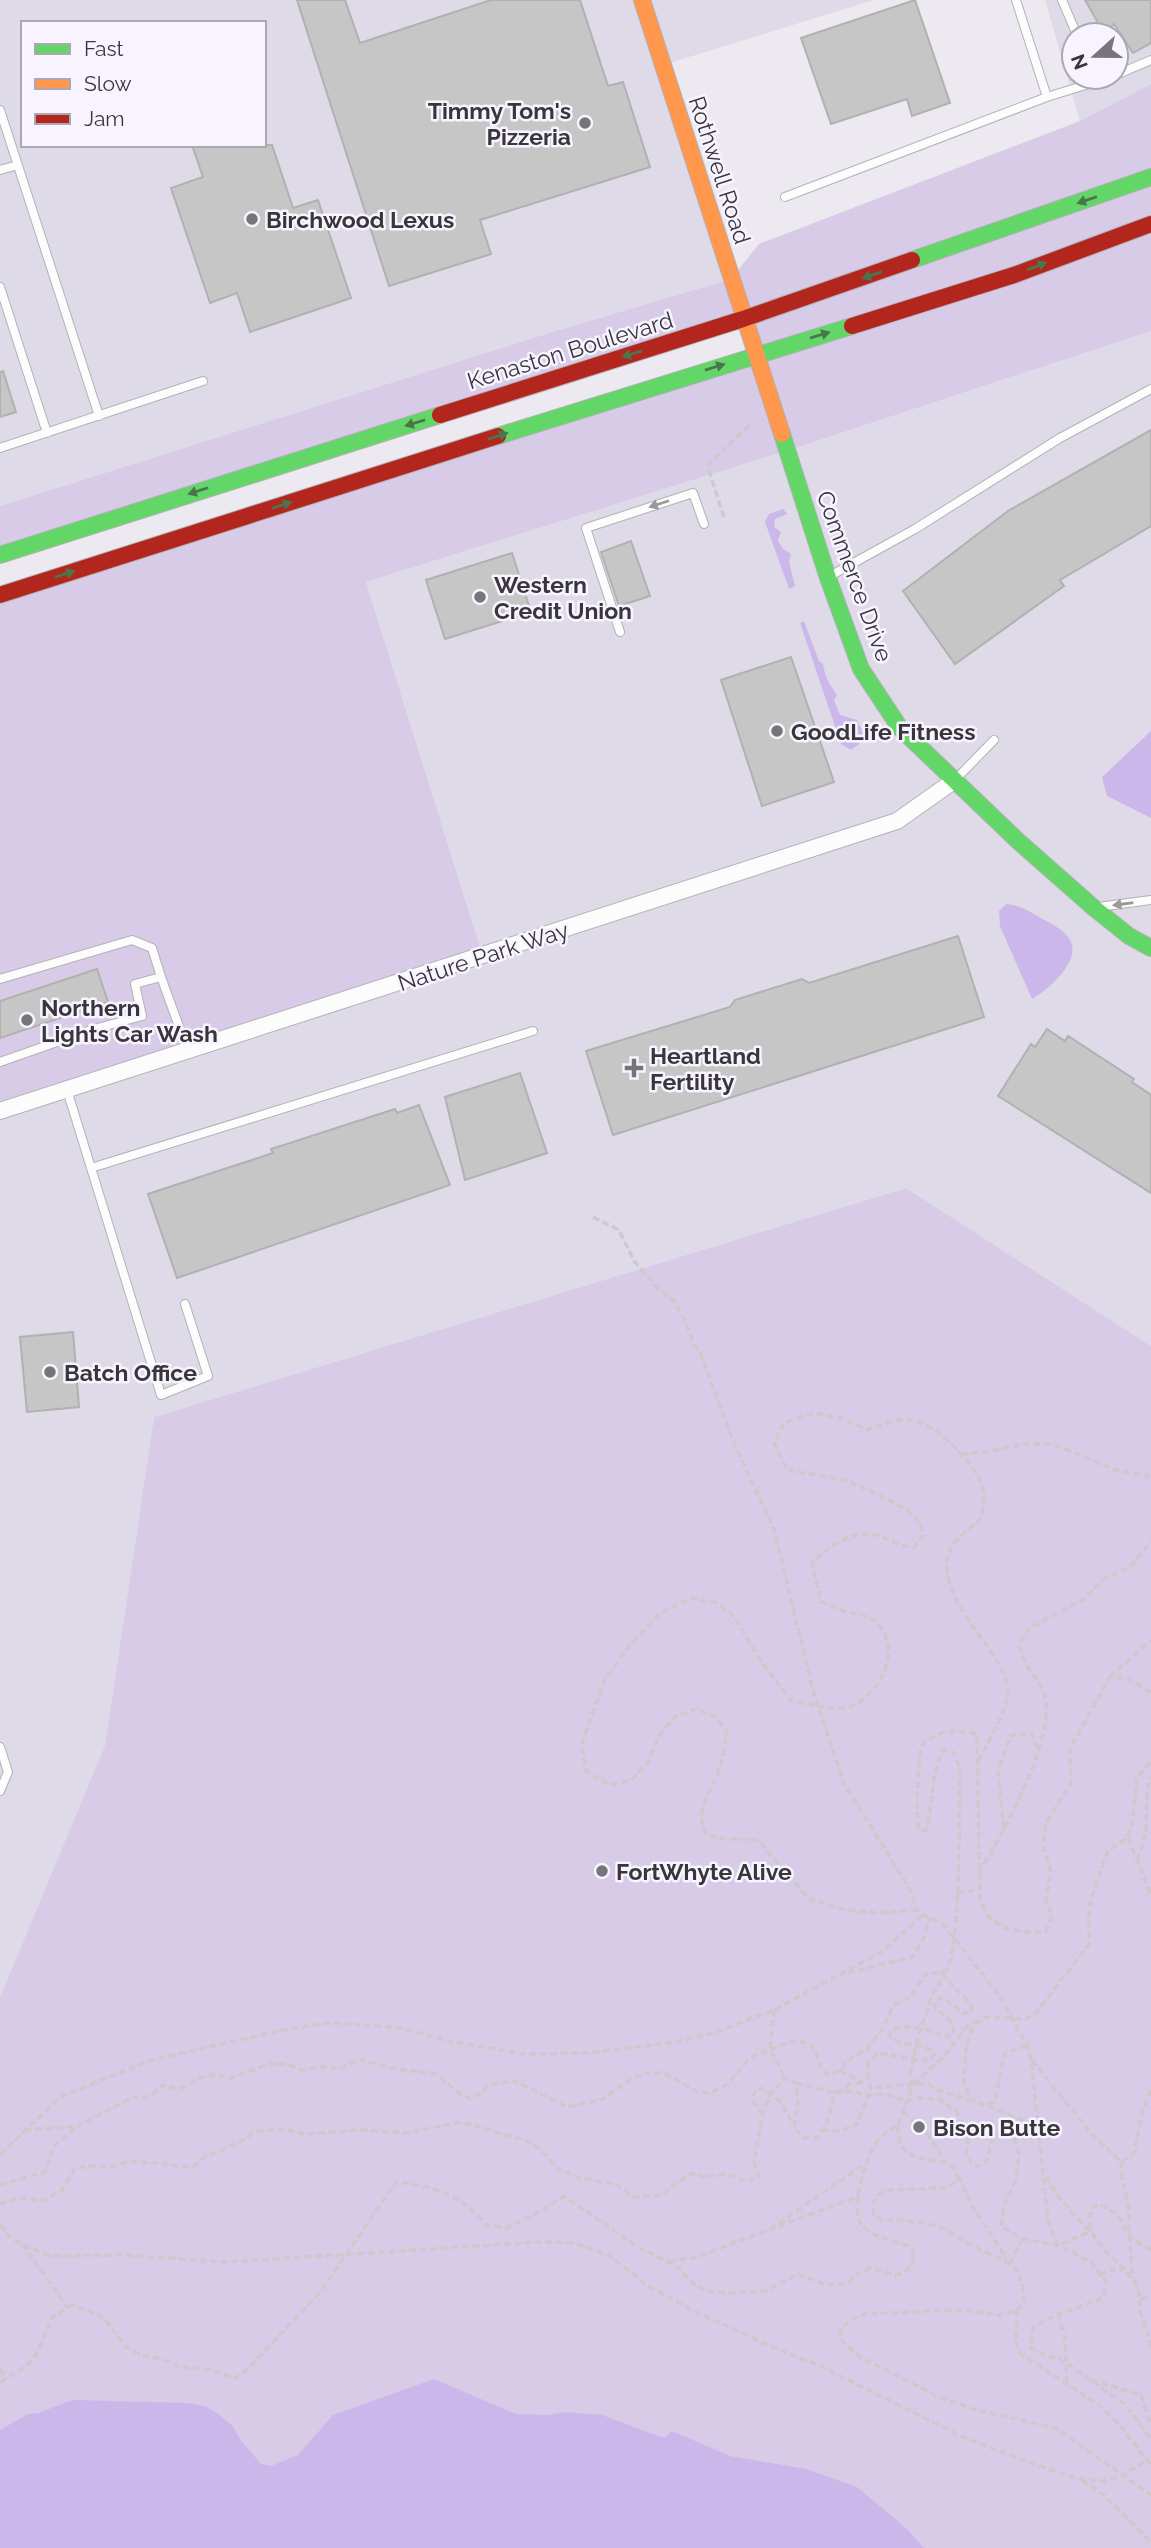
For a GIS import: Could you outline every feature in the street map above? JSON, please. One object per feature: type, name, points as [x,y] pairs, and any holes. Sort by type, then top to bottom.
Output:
[{"type":"main road","name":"Rothwell Road","points":[[642,0],[755,355]]},
{"type":"main road","name":"Kenaston Boulevard","points":[[0,555],[743,319],[1151,177]]},
{"type":"main road","points":[[0,595],[1014,275],[1151,224]]},
{"type":"main road","name":"Commerce Drive","points":[[755,355],[828,578],[861,669],[900,728],[1018,841],[1094,908],[1129,936],[1151,948]]},
{"type":"street","name":"Nature Park Way","points":[[0,1111],[897,821],[955,780]]},
{"type":"lane","points":[[1016,0],[1047,97]]},
{"type":"lane","points":[[1062,0],[1071,21]]},
{"type":"lane","points":[[1130,69],[1151,60]]},
{"type":"lane","points":[[785,197],[1064,91]]},
{"type":"lane","points":[[0,110],[99,416]]},
{"type":"lane","points":[[0,170],[18,165]]},
{"type":"lane","points":[[0,287],[47,433]]},
{"type":"lane","points":[[0,448],[203,381]]},
{"type":"lane","points":[[828,578],[915,529],[1060,438],[1151,390]]},
{"type":"lane","points":[[620,632],[586,528],[693,493],[704,524]]},
{"type":"lane","points":[[955,780],[994,740]]},
{"type":"lane","points":[[1094,908],[1151,900]]},
{"type":"lane","points":[[0,979],[132,940],[152,948],[188,1051]]},
{"type":"lane","points":[[0,1062],[94,1029],[142,1016],[135,984],[161,977]]},
{"type":"lane","points":[[91,1168],[533,1031]]},
{"type":"lane","points":[[66,1090],[161,1395],[208,1376],[185,1304]]},
{"type":"lane","points":[[0,1747],[8,1772],[0,1791]]},
{"type":"path","points":[[724,517],[708,468],[709,463],[752,423]]},
{"type":"path","points":[[593,1217],[619,1230],[634,1261],[645,1275],[673,1300],[685,1320],[694,1346],[700,1352],[734,1443],[774,1529],[782,1572],[817,1704],[844,1784],[908,1886],[918,1910],[940,1922],[955,1939],[997,1992],[1027,2045],[1031,2058],[1048,2221],[1058,2245]]},
{"type":"path","points":[[918,1910],[881,1913],[845,1910],[809,1899],[758,1840],[706,1835],[700,1825],[702,1808],[721,1765],[727,1731],[716,1717],[696,1709],[674,1717],[659,1736],[648,1762],[632,1780],[610,1785],[587,1772],[582,1746],[604,1681],[630,1645],[659,1614],[691,1598],[719,1603],[735,1618],[761,1661],[791,1701],[843,1709],[866,1699],[884,1674],[889,1654],[884,1634],[872,1618],[821,1602],[812,1563],[827,1549],[856,1535],[878,1535],[902,1547],[914,1548],[923,1537],[920,1522],[877,1494],[845,1480],[787,1470],[774,1443],[784,1423],[813,1413],[842,1418],[867,1430],[897,1420],[918,1421],[950,1442],[982,1485],[984,1500],[980,1520],[957,1539],[945,1560],[950,1588],[968,1622],[992,1654],[1008,1689],[1003,1709],[978,1762]]},
{"type":"path","points":[[961,1454],[987,1452],[1023,1444],[1053,1444],[1113,1469],[1151,1477]]},
{"type":"path","points":[[978,1875],[1004,1831],[1039,1753],[1048,1717],[1044,1692],[1026,1664],[1019,1646],[1028,1629],[1084,1599],[1103,1580],[1130,1566],[1151,1541]]},
{"type":"path","points":[[913,2085],[910,2076],[916,2045],[931,1998],[947,1970],[955,1939],[960,1769],[953,1752],[943,1751],[937,1762],[926,1830],[920,1831],[916,1825],[921,1745],[937,1732],[960,1731],[977,1734],[980,1899],[990,1918],[1004,1927],[1032,1934],[1046,1931],[1052,1916],[1046,1899],[1051,1872],[1044,1846],[1046,1824],[1071,1783],[1070,1748],[1110,1677],[1151,1640]]},
{"type":"path","points":[[1110,1677],[1126,1678],[1151,1692]]},
{"type":"path","points":[[1004,1831],[998,1771],[1011,1735],[1031,1733],[1039,1753]]},
{"type":"path","points":[[1151,1762],[1137,1777],[1132,1826],[1127,1838],[1108,1851],[1096,1884],[1089,1908],[1089,1944],[1036,2013],[1026,2019],[984,2017],[967,2026],[945,2055],[913,2085],[898,2125],[897,2139],[906,2152],[919,2160],[951,2165],[971,2204],[1021,2279],[1024,2301],[1016,2310],[998,2315],[960,2310],[864,2315],[840,2329],[843,2342],[860,2357],[939,2397],[975,2410],[1056,2428],[1151,2495]]},
{"type":"path","points":[[1137,1861],[1146,1833],[1146,1800],[1151,1777]]},
{"type":"path","points":[[1127,1838],[1151,1895]]},
{"type":"path","points":[[957,1894],[979,1891]]},
{"type":"path","points":[[0,2155],[60,2097],[148,2061],[278,2031],[327,2023],[396,2027],[454,2042],[523,2054],[588,2053],[677,2042],[713,2033],[774,2010],[842,1974],[881,1952],[923,1915]]},
{"type":"path","points":[[842,1974],[912,1957],[923,1940],[930,1918]]},
{"type":"path","points":[[0,2185],[45,2172],[54,2146],[78,2126],[133,2098],[149,2097],[163,2085],[180,2089],[199,2078],[231,2078],[269,2064],[287,2064],[302,2070],[321,2067],[339,2069],[360,2059],[389,2068],[437,2074],[457,2092],[471,2099],[492,2084],[514,2081],[568,2107],[603,2099],[631,2079],[646,2073],[664,2073],[698,2092],[709,2093],[727,2085],[749,2059],[797,2040],[813,2046],[822,2071],[831,2076],[848,2060],[868,2048],[883,2028],[893,2006],[911,1996],[925,1974],[943,1974],[972,2007],[970,2012],[963,2014],[940,1998],[934,2002],[935,2008],[950,2020],[954,2033],[948,2036],[922,2028],[898,2026],[889,2035],[894,2040],[905,2045],[925,2046],[933,2050],[934,2056],[925,2061],[879,2053],[869,2063],[867,2073],[871,2088]]},
{"type":"path","points":[[774,2010],[770,2049],[785,2078],[836,2093],[849,2091],[880,2094],[907,2101],[918,2098],[939,2099],[957,2112],[969,2135],[966,2154],[972,2165],[978,2166],[987,2161],[992,2139],[1002,2133],[1013,2135],[1019,2154],[1016,2180],[1004,2204],[1001,2225],[1022,2239],[1058,2245],[1091,2262],[1106,2283],[1104,2295],[1099,2301],[1058,2314],[1033,2327],[1030,2336],[1031,2348],[1059,2358],[1125,2404],[1151,2439]]},
{"type":"path","points":[[971,2100],[964,2082],[966,2047],[972,2028],[984,2017]]},
{"type":"path","points":[[986,2105],[995,2102],[1004,2054],[1027,2045]]},
{"type":"path","points":[[1031,2058],[1082,2122],[1121,2162],[1131,2238],[1132,2279]]},
{"type":"path","points":[[840,2070],[871,2088],[926,2083],[938,2090],[986,2105],[1038,2126]]},
{"type":"path","points":[[0,2204],[22,2198],[39,2201],[47,2199],[62,2190],[75,2169],[88,2166],[111,2167],[130,2161],[193,2167],[203,2158],[242,2141],[254,2132],[285,2129],[304,2134],[362,2130],[406,2133],[461,2122],[527,2141],[541,2149],[558,2169],[580,2178],[618,2185],[632,2197],[654,2197],[661,2195],[691,2173],[705,2177],[727,2174],[747,2182],[759,2177],[754,2162],[763,2115],[771,2093],[785,2078]]},
{"type":"path","points":[[794,2128],[798,2100],[796,2083]]},
{"type":"path","points":[[763,2115],[752,2096],[762,2088],[787,2109],[794,2128],[804,2138],[816,2138],[826,2125],[836,2093],[849,2084],[862,2083]]},
{"type":"path","points":[[880,2094],[885,2087]]},
{"type":"path","points":[[1121,2162],[1134,2153],[1143,2110],[1151,2090]]},
{"type":"path","points":[[822,2130],[840,2131],[856,2125],[869,2095]]},
{"type":"path","points":[[903,2112],[929,2136],[945,2162]]},
{"type":"path","points":[[0,2382],[25,2367],[36,2355],[53,2316],[73,2305],[104,2318],[125,2346],[137,2353],[179,2367],[206,2370],[236,2378],[245,2372],[321,2291],[396,2182],[422,2184],[451,2195],[477,2212],[486,2224],[506,2228],[564,2196],[636,2246],[678,2267],[694,2284],[711,2292],[766,2291],[798,2274],[827,2285],[847,2284],[859,2273],[870,2268],[895,2275],[903,2273],[912,2266],[912,2248],[884,2240],[862,2225],[857,2210],[866,2163],[878,2140],[898,2125]]},
{"type":"path","points":[[24,2130],[78,2126]]},
{"type":"path","points":[[764,2233],[866,2163]]},
{"type":"path","points":[[1043,2173],[1060,2200],[1132,2279],[1141,2299],[1140,2311],[1149,2328],[1151,2351]]},
{"type":"path","points":[[958,2176],[954,2185],[946,2188],[887,2190],[876,2199],[872,2209],[874,2215],[880,2219],[928,2223],[943,2228],[1010,2264]]},
{"type":"path","points":[[667,2261],[694,2258],[859,2196]]},
{"type":"path","points":[[1090,2232],[1088,2218],[1092,2208],[1099,2204],[1116,2214],[1131,2238],[1151,2250]]},
{"type":"path","points":[[0,2225],[12,2239],[49,2256],[123,2255],[225,2262],[541,2242],[575,2243],[610,2256],[647,2285],[690,2309],[820,2366],[963,2437],[1030,2463],[1080,2478],[1105,2481],[1122,2476],[1147,2460]]},
{"type":"path","points":[[1058,2245],[1090,2232]]},
{"type":"path","points":[[1010,2264],[1022,2239]]},
{"type":"path","points":[[22,2244],[68,2308]]},
{"type":"path","points":[[1100,2275],[1109,2270],[1123,2270]]},
{"type":"path","points":[[1141,2299],[1151,2297]]},
{"type":"path","points":[[1016,2310],[1016,2346],[1021,2354],[1098,2404],[1118,2423],[1151,2465]]},
{"type":"path","points":[[1058,2314],[1065,2338],[1067,2382]]},
{"type":"path","points":[[0,2369],[6,2379]]},
{"type":"path","points":[[1089,2379],[1141,2395],[1151,2424]]},
{"type":"path","points":[[1080,2478],[1104,2495],[1151,2542]]},
{"type":"shaded area","points":[[0,0],[874,0],[663,65],[731,279],[549,333],[0,506]]},
{"type":"shaded area","points":[[1045,0],[1151,0],[1151,84],[1080,121],[1071,91],[1130,91],[1130,21],[1060,21],[1060,52]]},
{"type":"shaded area","points":[[1151,84],[1151,331],[786,451],[366,582],[483,957],[0,1111],[0,595],[755,355],[744,320],[0,550],[0,506],[549,333],[731,279],[759,244],[1080,121]]},
{"type":"shaded area","points":[[1151,331],[1151,1346],[906,1188],[154,1417],[105,1745],[0,1997],[0,1111],[483,957],[366,582],[786,451]]},
{"type":"shaded area","points":[[783,509],[787,514],[775,519],[774,527],[781,532],[778,540],[782,548],[791,554],[789,562],[795,586],[789,589],[765,522],[769,514]]},
{"type":"shaded area","points":[[804,621],[819,661],[823,664],[828,681],[837,695],[834,700],[840,715],[857,720],[864,735],[851,750],[841,744],[800,623]]},
{"type":"shaded area","points":[[1151,731],[1151,818],[1107,796],[1102,777]]},
{"type":"shaded area","points":[[1006,904],[1024,909],[1057,927],[1070,940],[1071,957],[1062,974],[1032,999],[1000,926],[999,911]]},
{"type":"shaded area","name":"FortWhyte Alive","points":[[906,1188],[1151,1346],[1151,2548],[0,2548],[0,1997],[105,1745],[154,1417]]},
{"type":"shaded area","points":[[434,2379],[516,2414],[548,2415],[566,2412],[602,2415],[664,2438],[672,2431],[730,2456],[806,2469],[857,2487],[907,2529],[924,2548],[0,2548],[0,2430],[28,2414],[73,2400],[189,2403],[204,2406],[233,2426],[239,2438],[261,2464],[271,2466],[298,2455],[333,2415]]},
{"type":"building","points":[[297,0],[345,0],[360,43],[491,0],[580,0],[608,86],[623,82],[650,167],[480,220],[491,254],[389,286]]},
{"type":"building","points":[[915,0],[950,103],[912,116],[907,99],[831,124],[801,38]]},
{"type":"building","points":[[1085,0],[1151,0],[1151,43],[1133,53],[1130,48],[1130,21],[1097,21]]},
{"type":"building","points":[[272,145],[293,208],[318,200],[351,298],[250,332],[237,293],[210,303],[171,188],[203,177],[193,147]]},
{"type":"building","points":[[3,371],[16,412],[0,417],[0,372]]},
{"type":"building","points":[[1151,430],[1151,526],[1060,580],[1064,586],[955,664],[903,591],[1008,511]]},
{"type":"building","points":[[631,541],[650,596],[619,606],[601,552]]},
{"type":"building","points":[[512,553],[531,612],[445,639],[426,580]]},
{"type":"building","name":"GoodLife Fitness","points":[[791,657],[834,782],[762,806],[721,680]]},
{"type":"building","points":[[958,936],[984,1017],[613,1135],[586,1051],[730,1007],[735,1000],[802,979],[809,983]]},
{"type":"building","name":"Northern Lights Car Wash","points":[[97,969],[108,1002],[0,1038],[0,1001]]},
{"type":"building","points":[[1047,1029],[1065,1041],[1068,1036],[1134,1079],[1132,1082],[1151,1095],[1151,1193],[998,1096],[1031,1044],[1035,1047]]},
{"type":"building","points":[[520,1073],[547,1153],[465,1180],[445,1097]]},
{"type":"building","points":[[419,1105],[450,1185],[177,1278],[148,1194],[273,1153],[271,1149],[395,1109],[397,1113]]},
{"type":"building","name":"Batch Office","points":[[73,1332],[79,1407],[27,1412],[20,1337]]},
{"type":"traffic: fast","points":[[912,260],[1151,177]]},
{"type":"traffic: fast","points":[[498,436],[852,326]]},
{"type":"traffic: fast","points":[[0,555],[440,415]]},
{"type":"traffic: fast","points":[[782,434],[828,578],[861,669],[900,728],[1018,841],[1094,908],[1129,936],[1151,948]]},
{"type":"traffic: slow","points":[[642,0],[782,434]]},
{"type":"traffic: jam","points":[[852,326],[1014,275],[1151,224]]},
{"type":"traffic: jam","points":[[440,415],[743,319],[912,260]]},
{"type":"traffic: jam","points":[[0,595],[498,436]]},
{"type":"place","name":"Timmy Tom's Pizzeria","points":[[585,123]]},
{"type":"place","name":"Birchwood Lexus","points":[[252,219]]},
{"type":"place","name":"Western Credit Union","points":[[480,597]]},
{"type":"place","name":"GoodLife Fitness","points":[[777,731]]},
{"type":"place","name":"Northern Lights Car Wash","points":[[27,1020]]},
{"type":"place","name":"Heartland Fertility","points":[[634,1068]]},
{"type":"place","name":"Batch Office","points":[[50,1372]]},
{"type":"place","name":"FortWhyte Alive","points":[[602,1871]]},
{"type":"place","name":"Bison Butte","points":[[919,2127]]}]
